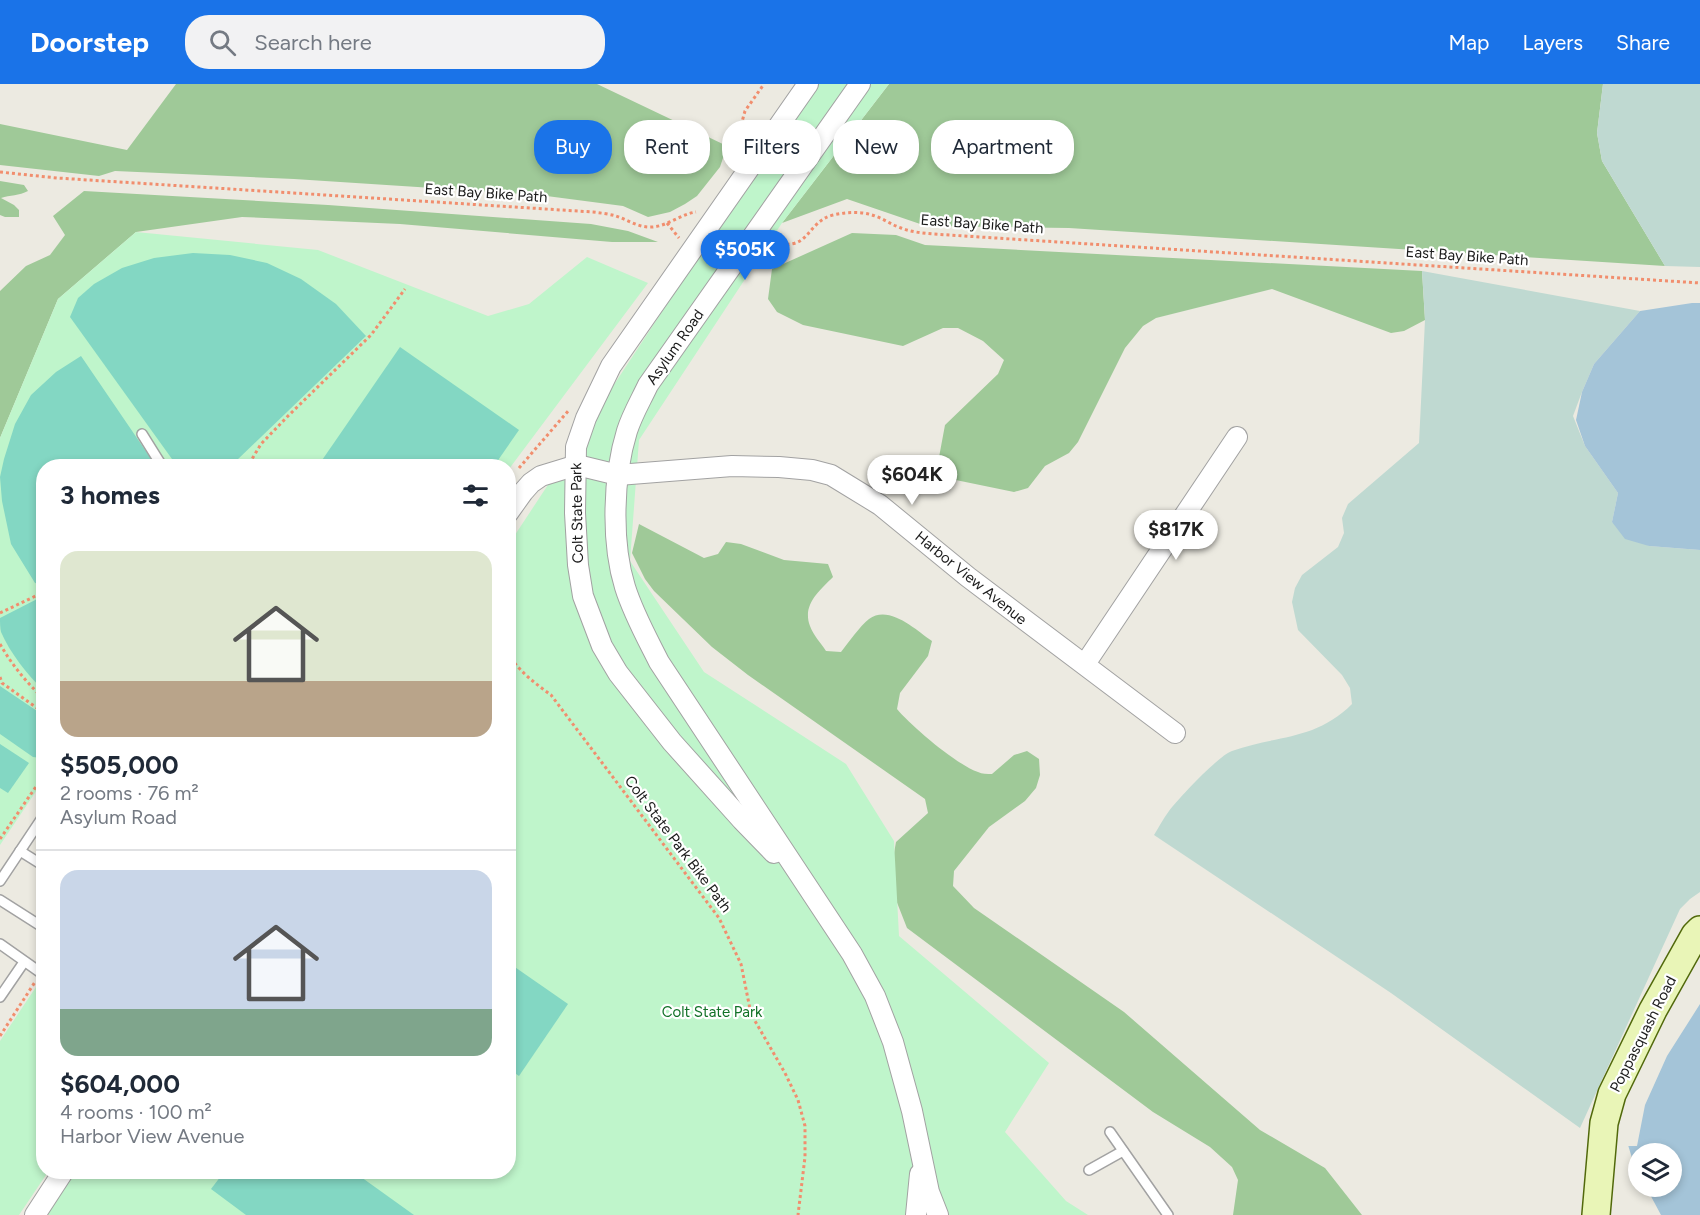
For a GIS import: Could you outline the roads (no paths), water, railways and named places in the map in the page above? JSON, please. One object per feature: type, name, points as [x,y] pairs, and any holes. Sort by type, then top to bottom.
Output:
[{"type":"street","name":"Colt State Park","points":[[808,84],[611,366],[586,418],[576,447],[575,513],[578,565],[583,596],[602,646],[618,673],[672,742],[741,820],[795,876],[820,908]]},
{"type":"street","name":"Asylum Road","points":[[618,475],[627,430],[648,385],[860,84]]},
{"type":"street","points":[[1085,664],[1237,437]]},
{"type":"street","name":"Harbor View Avenue","points":[[577,465],[618,475],[732,466],[812,470],[831,476],[880,505],[977,584],[1175,733]]},
{"type":"street","points":[[516,502],[541,476],[577,465]]},
{"type":"street","name":"Colt State Park","points":[[618,475],[615,515],[618,557],[624,586],[643,630],[659,662],[681,697],[852,954],[881,1010],[893,1042],[912,1111],[929,1192],[938,1215]]},
{"type":"street","name":"Poppasquash Road","points":[[1596,1215],[1604,1123],[1612,1094],[1653,1010],[1700,930]]},
{"type":"street","name":"Colt State Park","points":[[916,1215],[921,1160]]},
{"type":"street","points":[[35,1215],[58,1179]]},
{"type":"lane","points":[[142,434],[158,459]]},
{"type":"lane","points":[[0,881],[36,827]]},
{"type":"lane","points":[[20,851],[36,862]]},
{"type":"lane","points":[[0,900],[36,923]]},
{"type":"lane","points":[[0,944],[36,970]]},
{"type":"lane","points":[[0,998],[24,962]]},
{"type":"lane","points":[[1110,1132],[1168,1215]]},
{"type":"lane","points":[[1089,1170],[1123,1150]]}]
